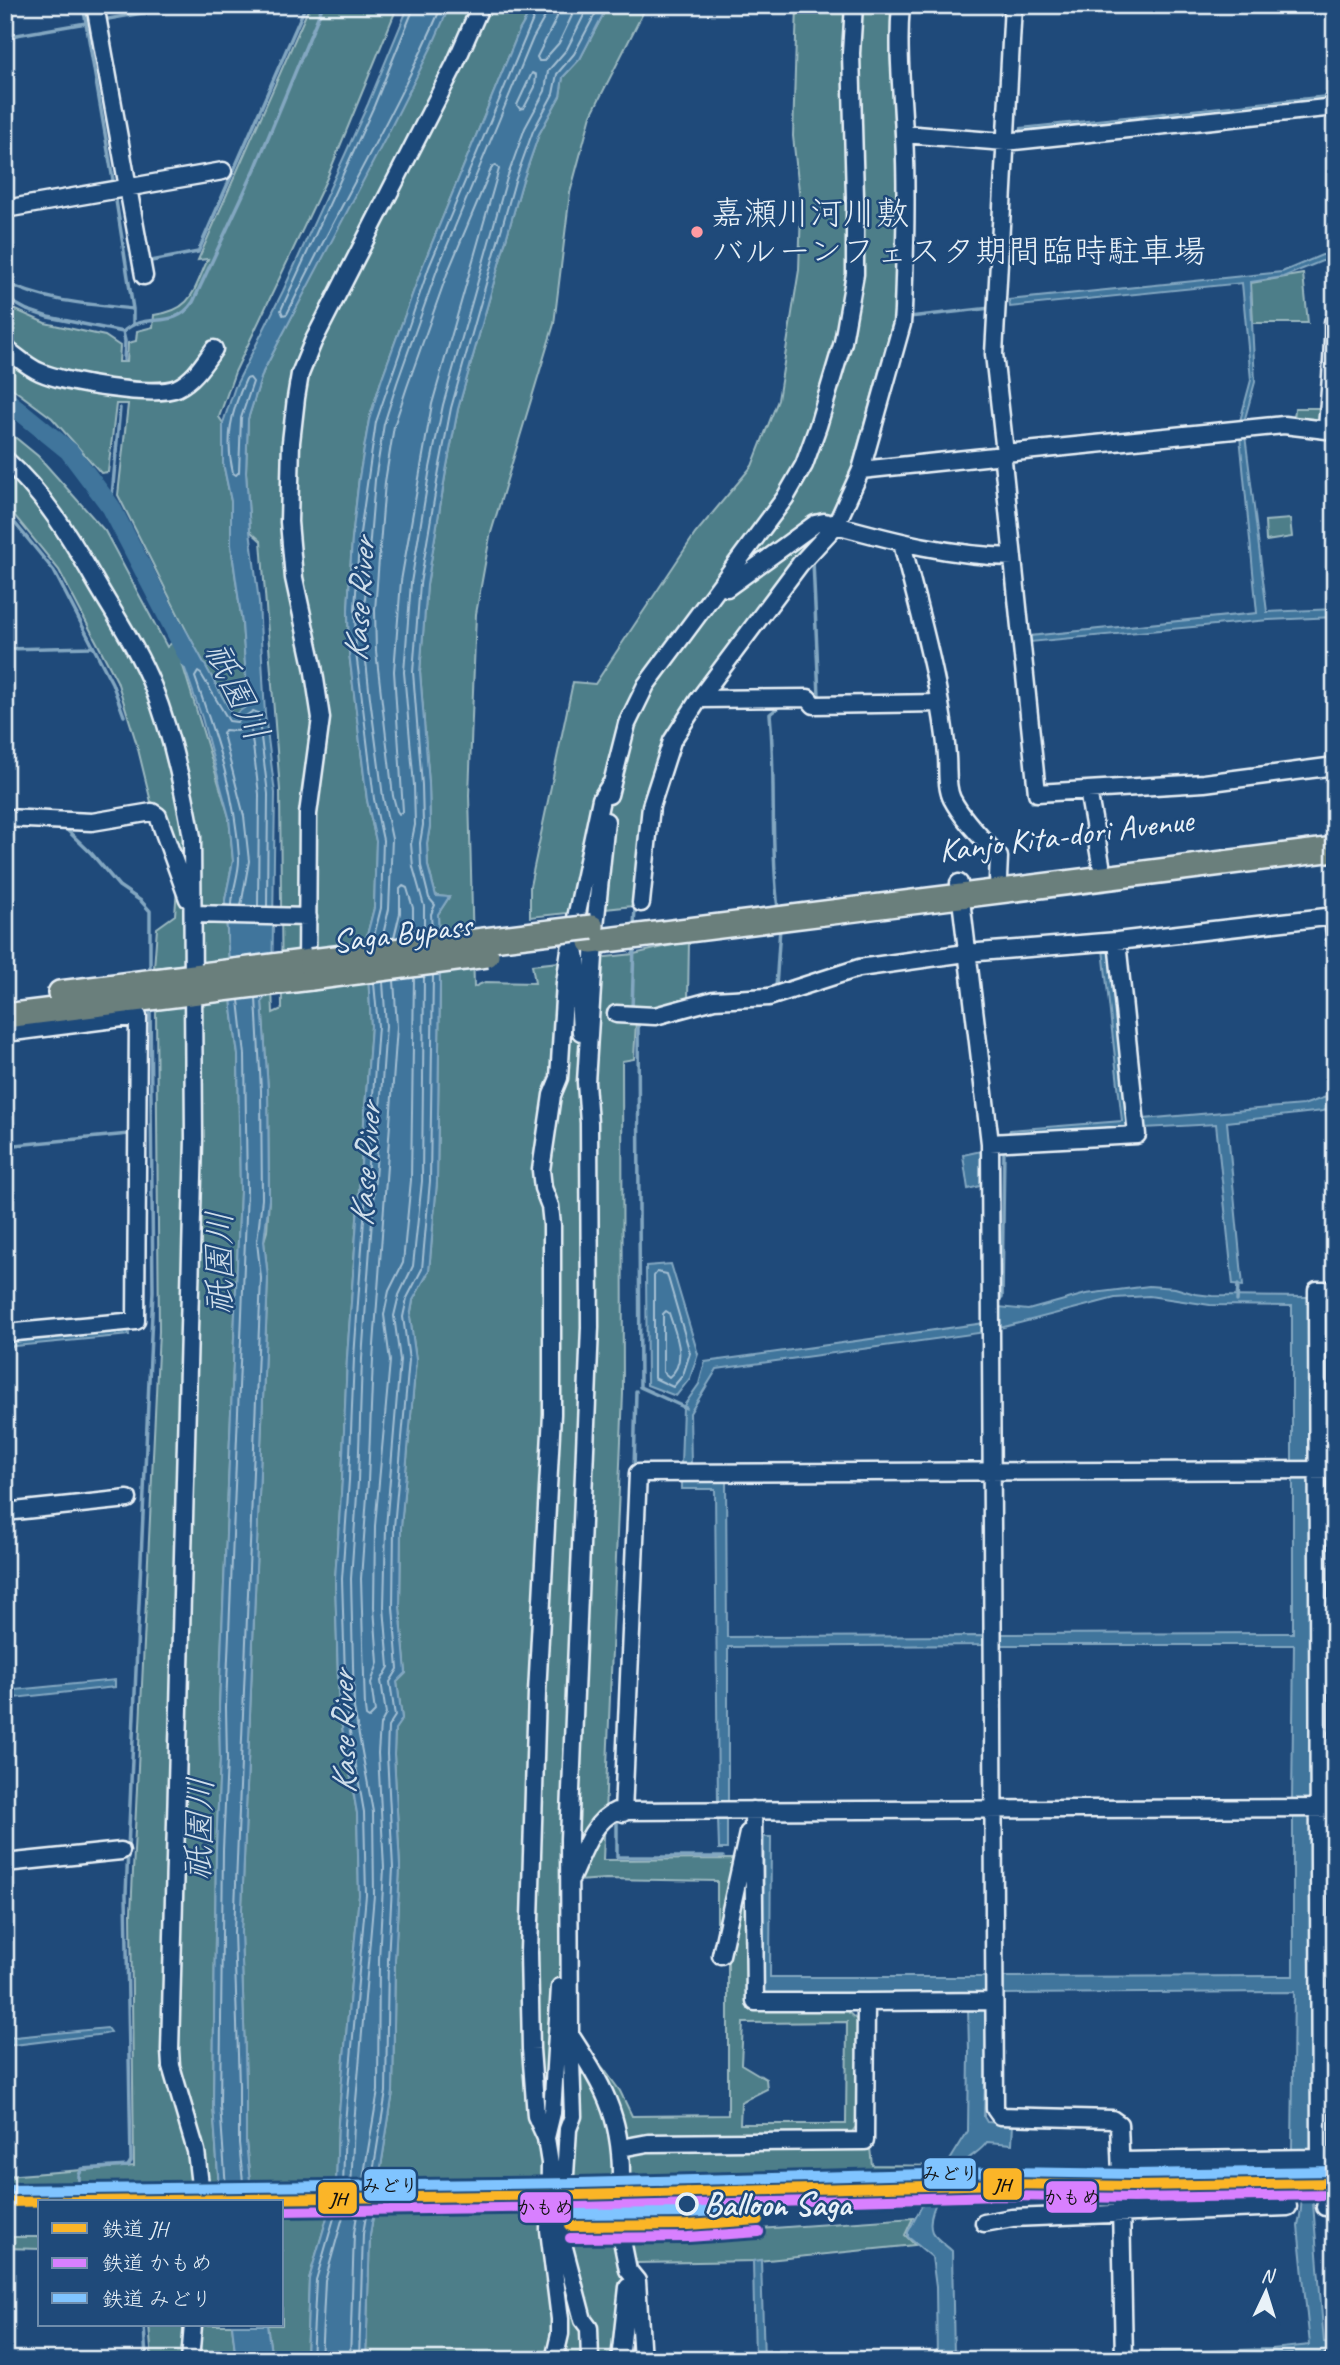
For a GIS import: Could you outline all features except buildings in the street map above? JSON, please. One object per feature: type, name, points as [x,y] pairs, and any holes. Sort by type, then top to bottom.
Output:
[{"type":"highway","name":"Kanjo Kita-dori Avenue","points":[[959,890],[998,878],[1335,834]]},
{"type":"highway","name":"Kanjo Kita-dori Avenue","points":[[805,907],[1335,849]]},
{"type":"highway","name":"Saga Bypass","points":[[5,1000],[192,984],[805,907]]},
{"type":"highway","name":"Saga Bypass","points":[[5,1016],[192,984]]},
{"type":"street","points":[[95,5],[144,276]]},
{"type":"street","points":[[307,970],[308,814],[321,718],[290,552],[291,442],[300,374],[313,342],[454,64],[481,5]]},
{"type":"street","points":[[554,2360],[560,2334],[560,2319],[550,2230],[550,2163],[546,2138],[536,2116],[531,2049],[529,1952],[537,1693],[552,1414],[552,1225],[550,1206],[542,1188],[541,1170],[552,1095],[559,1078],[565,983],[592,934],[610,785],[627,724],[646,685],[785,498],[804,465],[843,342],[855,274],[851,53],[854,5]]},
{"type":"street","points":[[640,903],[651,806],[672,741],[699,699],[830,523],[861,470],[902,324],[906,222],[904,134],[898,58],[901,5]]},
{"type":"street","points":[[1013,5],[999,142],[994,354],[1005,453],[1003,461],[1008,557],[1037,793],[1089,796],[1335,766]]},
{"type":"street","points":[[904,134],[999,142],[1335,107]]},
{"type":"street","points":[[5,209],[223,171]]},
{"type":"street","points":[[861,470],[1284,425],[1331,430],[1333,322]]},
{"type":"street","points":[[5,348],[36,371],[57,379],[161,392],[178,387],[197,374],[214,349]]},
{"type":"street","points":[[5,459],[20,472],[69,535],[137,652],[153,687],[168,732],[185,796],[192,837],[194,1139],[170,2050],[196,2151],[202,2200]]},
{"type":"street","points":[[715,593],[723,591],[815,524],[830,523],[902,543],[971,555],[1008,557]]},
{"type":"street","points":[[902,543],[915,600],[925,626],[940,703],[949,790],[978,834],[999,857],[998,878]]},
{"type":"street","points":[[699,699],[808,698],[814,705],[940,703]]},
{"type":"street","points":[[590,2360],[589,2328],[583,2320],[561,2236],[568,2129],[573,2116],[569,1883],[590,1327],[589,1123],[586,1082],[601,799],[610,785]]},
{"type":"street","points":[[1089,796],[1101,864]]},
{"type":"street","points":[[5,818],[92,822],[152,812],[159,816],[193,914]]},
{"type":"street","points":[[959,890],[990,1143],[994,1811],[987,1994],[995,2109],[1000,2116],[1112,2119],[1119,2124],[1121,2168],[1316,2158],[1327,1808],[1307,1470],[1317,1290],[1335,1290]]},
{"type":"street","points":[[193,914],[308,917]]},
{"type":"street","points":[[631,1016],[655,1016],[714,1000],[769,997],[859,968],[966,953],[1112,941],[1334,916],[1335,937]]},
{"type":"street","points":[[586,1082],[582,1063],[578,959],[592,934]]},
{"type":"street","points":[[990,1143],[1137,1135],[1112,941]]},
{"type":"street","points":[[5,1032],[138,1016],[136,1321],[5,1333]]},
{"type":"street","points":[[622,1813],[638,1473],[1335,1470]]},
{"type":"street","points":[[5,1512],[128,1499]]},
{"type":"street","points":[[569,1883],[596,1826],[616,1811],[1327,1808]]},
{"type":"street","points":[[721,1955],[753,1810]]},
{"type":"street","points":[[753,1810],[755,2002],[866,2002],[987,1994]]},
{"type":"street","points":[[5,1863],[121,1850]]},
{"type":"street","points":[[546,2138],[552,2113],[560,1979],[569,1969]]},
{"type":"street","points":[[621,2148],[648,2143],[865,2141],[866,2002]]},
{"type":"street","points":[[570,2034],[597,2077],[615,2118],[621,2148],[621,2174]]},
{"type":"street","points":[[984,2223],[1121,2208],[1288,2207]]},
{"type":"street","points":[[1121,2208],[1124,2357]]},
{"type":"street","points":[[620,2360],[628,2304],[628,2270],[622,2240]]},
{"type":"street","points":[[628,2270],[637,2281],[642,2360]]},
{"type":"street","points":[[190,2360],[193,2326]]},
{"type":"green space","points":[[310,5],[398,5],[327,178],[235,372],[219,417],[223,423],[223,463],[231,501],[231,545],[242,623],[248,705],[233,717],[118,495],[128,404],[116,404],[108,472],[101,473],[52,418],[5,383],[5,305],[45,323],[105,336],[120,346],[119,362],[127,362],[128,343],[136,341],[137,331],[153,327],[154,315],[177,309],[195,289],[208,259],[198,260]]},
{"type":"green space","points":[[430,5],[534,5],[519,31],[423,265],[382,378],[369,420],[352,539],[348,610],[349,653],[367,800],[376,841],[374,908],[366,939],[371,1026],[347,1358],[335,1579],[339,1710],[357,1813],[359,1895],[338,2123],[336,2187],[309,2279],[306,2360],[272,2360],[267,2326],[284,2326],[284,2200],[252,2200],[246,2142],[241,1932],[268,1278],[264,1241],[269,1199],[268,1089],[262,1001],[272,988],[273,1013],[282,1009],[280,790],[261,541],[250,531],[246,472],[248,419],[263,372],[324,254]]},
{"type":"green space","points":[[608,5],[647,5],[591,115],[570,193],[554,324],[490,536],[476,614],[469,795],[474,987],[485,982],[535,983],[532,965],[634,954],[689,941],[688,999],[650,1009],[636,1021],[634,1059],[622,1061],[623,1394],[603,1860],[733,1859],[749,1864],[748,2009],[846,2010],[859,2022],[859,2123],[847,2138],[870,2148],[872,2165],[942,2166],[932,2177],[542,2178],[544,2234],[759,2229],[913,2218],[905,2235],[915,2245],[758,2261],[637,2263],[632,2285],[636,2360],[366,2360],[370,2235],[393,2092],[395,1960],[400,1867],[394,1754],[395,1729],[402,1718],[397,1682],[406,1673],[400,1607],[401,1527],[416,1360],[410,1317],[413,1300],[429,1271],[437,1182],[440,982],[438,914],[449,897],[436,896],[428,866],[429,784],[420,672],[427,585],[458,409],[522,183],[539,134],[560,96],[563,77],[580,59]],"holes":[[[577,1881],[717,1881],[717,1950],[728,1953],[728,2115],[632,2116],[620,2091],[578,2034]],[[847,2022],[846,2124],[740,2124],[741,2102],[767,2089],[766,2079],[741,2064],[743,2023]]]},
{"type":"green space","points":[[797,5],[893,5],[890,52],[899,207],[894,317],[851,470],[828,519],[785,569],[688,699],[664,740],[645,799],[633,906],[530,917],[530,886],[573,682],[595,684],[695,534],[752,466],[778,400],[799,270],[801,209],[793,136]]},
{"type":"green space","points":[[1303,274],[1308,323],[1253,323],[1251,283]]},
{"type":"green space","points":[[1295,408],[1323,408],[1324,424],[1294,420]]},
{"type":"green space","points":[[5,429],[38,456],[105,531],[167,647],[175,640],[229,817],[233,861],[225,900],[238,1055],[240,1191],[219,1707],[216,1850],[213,2105],[220,2200],[190,2200],[189,2185],[5,2190],[5,2176],[134,2166],[131,1913],[159,1331],[156,1010],[223,1000],[220,960],[154,968],[157,928],[175,915],[179,860],[161,807],[151,802],[117,681],[59,570],[5,504]]},
{"type":"green space","points":[[1290,519],[1292,537],[1266,541],[1265,521]]},
{"type":"green space","points":[[5,2237],[38,2237],[38,2249],[5,2248]]},
{"type":"green space","points":[[149,2326],[232,2326],[236,2360],[152,2360]]},
{"type":"water","points":[[409,5],[450,5],[383,143],[263,372],[248,419],[246,472],[250,531],[259,602],[265,715],[275,793],[272,988],[262,1001],[268,1089],[269,1199],[264,1241],[268,1278],[241,1932],[246,2142],[252,2200],[220,2200],[213,2105],[216,1850],[219,1707],[240,1191],[238,1055],[225,900],[233,861],[229,817],[202,718],[175,640],[186,630],[233,716],[248,705],[242,623],[231,545],[231,501],[223,463],[223,423],[235,387],[283,291],[368,104]]},
{"type":"water","name":"Kase River","points":[[534,5],[608,5],[580,59],[563,77],[560,96],[539,134],[522,183],[458,409],[427,585],[420,672],[429,784],[428,866],[436,896],[449,897],[438,914],[440,982],[437,1182],[429,1271],[413,1300],[410,1317],[416,1360],[401,1527],[400,1607],[406,1673],[397,1682],[402,1719],[395,1729],[394,1754],[400,1867],[395,1960],[393,2092],[370,2235],[366,2360],[306,2360],[309,2279],[336,2187],[338,2123],[359,1895],[357,1813],[339,1710],[335,1579],[347,1358],[371,1026],[366,939],[374,908],[376,841],[367,800],[349,653],[348,610],[352,539],[369,420],[382,378],[423,265],[519,31]]},
{"type":"water","points":[[1335,95],[1335,103],[1020,135],[1021,128]]},
{"type":"water","points":[[1335,254],[1335,260],[1322,261],[1283,277],[1250,282],[1255,382],[1244,422],[1240,421],[1251,380],[1242,283],[1010,307],[1009,300],[1282,272],[1322,255]]},
{"type":"water","points":[[1245,435],[1267,612],[1335,609],[1335,617],[1269,620],[1030,642],[1030,636],[1257,613],[1240,436]]},
{"type":"water","points":[[1111,948],[1131,1128],[1008,1136],[1010,1130],[1122,1121],[1103,949]]},
{"type":"water","points":[[1335,1094],[1335,1107],[1323,1111],[1227,1122],[1243,1286],[1233,1285],[1216,1124],[1144,1128],[1144,1119],[1303,1105]]},
{"type":"water","points":[[981,1151],[980,1186],[968,1189],[963,1155]]},
{"type":"water","points":[[671,1264],[698,1354],[690,1378],[676,1396],[647,1385],[646,1266]]},
{"type":"water","points":[[1149,1286],[1175,1288],[1212,1296],[1308,1297],[1310,1462],[1292,1463],[1292,1306],[1210,1305],[1149,1296],[1115,1298],[1000,1328],[999,1307],[1028,1310],[1086,1294]]},
{"type":"water","points":[[985,1323],[986,1332],[717,1369],[690,1413],[691,1466],[681,1465],[683,1407],[699,1384],[705,1362]]},
{"type":"water","points":[[128,1327],[129,1335],[5,1347],[5,1339]]},
{"type":"water","points":[[1293,1477],[1311,1477],[1312,1801],[1292,1801],[1294,1645],[1000,1645],[1000,1634],[1293,1633]]},
{"type":"water","points":[[682,1479],[726,1480],[727,1637],[985,1636],[985,1645],[728,1647],[728,1803],[718,1803],[715,1489],[682,1489]]},
{"type":"water","points":[[115,1680],[115,1687],[5,1699],[5,1691]]},
{"type":"water","points":[[1293,1816],[1312,1816],[1313,2151],[1292,2150],[1294,1992],[1002,1994],[1002,1977],[1293,1976]]},
{"type":"water","points":[[718,1817],[727,1817],[727,1849],[719,1849]]},
{"type":"water","points":[[764,1837],[771,1837],[770,1977],[986,1977],[985,1994],[762,1994]]},
{"type":"water","points":[[968,2007],[987,2007],[984,2117],[987,2122],[1013,2124],[1012,2144],[987,2142],[954,2174],[941,2193],[932,2214],[932,2232],[952,2251],[954,2358],[1117,2354],[1118,2360],[937,2360],[936,2287],[932,2257],[908,2237],[908,2232],[937,2177],[968,2131]]},
{"type":"water","points":[[107,2028],[110,2032],[105,2034],[5,2046],[5,2038]]},
{"type":"water","points":[[1295,2164],[1313,2164],[1309,2183],[1313,2203],[1324,2343],[1335,2346],[1335,2353],[1276,2360],[1130,2360],[1130,2353],[1272,2349],[1310,2345],[1298,2226],[1301,2186]]},
{"type":"water","points":[[761,2260],[764,2360],[755,2360],[753,2261]]},
{"type":"water","points":[[232,2326],[267,2326],[272,2360],[236,2360]]},
{"type":"waterway","points":[[83,5],[114,186]]},
{"type":"waterway","points":[[108,19],[188,5]]},
{"type":"waterway","points":[[146,262],[198,252],[306,5]]},
{"type":"waterway","points":[[123,332],[141,322],[177,316],[193,302],[255,169],[323,5]]},
{"type":"waterway","points":[[5,37],[86,23]]},
{"type":"waterway","points":[[5,282],[51,298],[133,309],[115,194]]},
{"type":"waterway","points":[[5,298],[48,317],[123,332]]},
{"type":"waterway","points":[[909,317],[991,308]]},
{"type":"waterway","points":[[133,309],[133,323]]},
{"type":"waterway","points":[[123,332],[124,360]]},
{"type":"waterway","name":"祇園川","points":[[5,399],[69,451],[111,507],[190,660]]},
{"type":"waterway","points":[[111,507],[120,408]]},
{"type":"waterway","points":[[5,511],[54,571],[112,683],[124,716]]},
{"type":"waterway","points":[[813,561],[819,696]]},
{"type":"waterway","points":[[5,649],[92,647]]},
{"type":"waterway","points":[[778,909],[770,714],[780,706]]},
{"type":"waterway","points":[[1031,794],[1032,802],[1059,800]]},
{"type":"waterway","points":[[56,828],[66,829],[119,886],[141,901],[150,911],[150,972]]},
{"type":"waterway","points":[[634,927],[635,907]]},
{"type":"waterway","points":[[776,988],[780,927]]},
{"type":"waterway","points":[[632,1010],[634,945]]},
{"type":"waterway","points":[[729,991],[773,988]]},
{"type":"waterway","points":[[79,2183],[82,2169],[128,2166],[131,2161],[126,1894],[153,1291],[150,1007]]},
{"type":"waterway","points":[[638,1019],[640,1387],[686,1408]]},
{"type":"waterway","points":[[5,1146],[129,1134]]},
{"type":"waterway","points":[[1002,1298],[1004,1147]]},
{"type":"waterway","points":[[1237,1301],[1238,1285]]},
{"type":"waterway","points":[[634,1470],[636,1391]]},
{"type":"waterway","points":[[617,1817],[617,1857],[723,1857]]},
{"type":"waterway","points":[[144,2326],[146,2360]]},
{"type":"tunnel","points":[[621,2174],[622,2240]]},
{"type":"tunnel","points":[[1121,2175],[1121,2203]]},
{"type":"rail line","name":"みどり","points":[[5,2190],[578,2183],[1002,2172],[1133,2174],[1335,2171]]},
{"type":"rail line","name":"JH","points":[[169,2200],[578,2195],[1002,2184],[1133,2186],[1335,2183]]},
{"type":"rail line","name":"かもめ","points":[[284,2211],[578,2207],[1002,2196],[1133,2198],[1335,2195]]},
{"type":"rail line","name":"JH","points":[[5,2202],[38,2202]]},
{"type":"rail line","name":"みどり","points":[[570,2214],[688,2213],[757,2208]]},
{"type":"rail line","name":"JH","points":[[570,2226],[688,2225],[758,2220]]},
{"type":"rail line","name":"かもめ","points":[[570,2238],[688,2237],[759,2232]]},
{"type":"place","name":"嘉瀬川河川敷 バルーンフェスタ期間臨時駐車場","points":[[697,232]]},
{"type":"place","name":"Balloon Saga","points":[[687,2204]]}]
